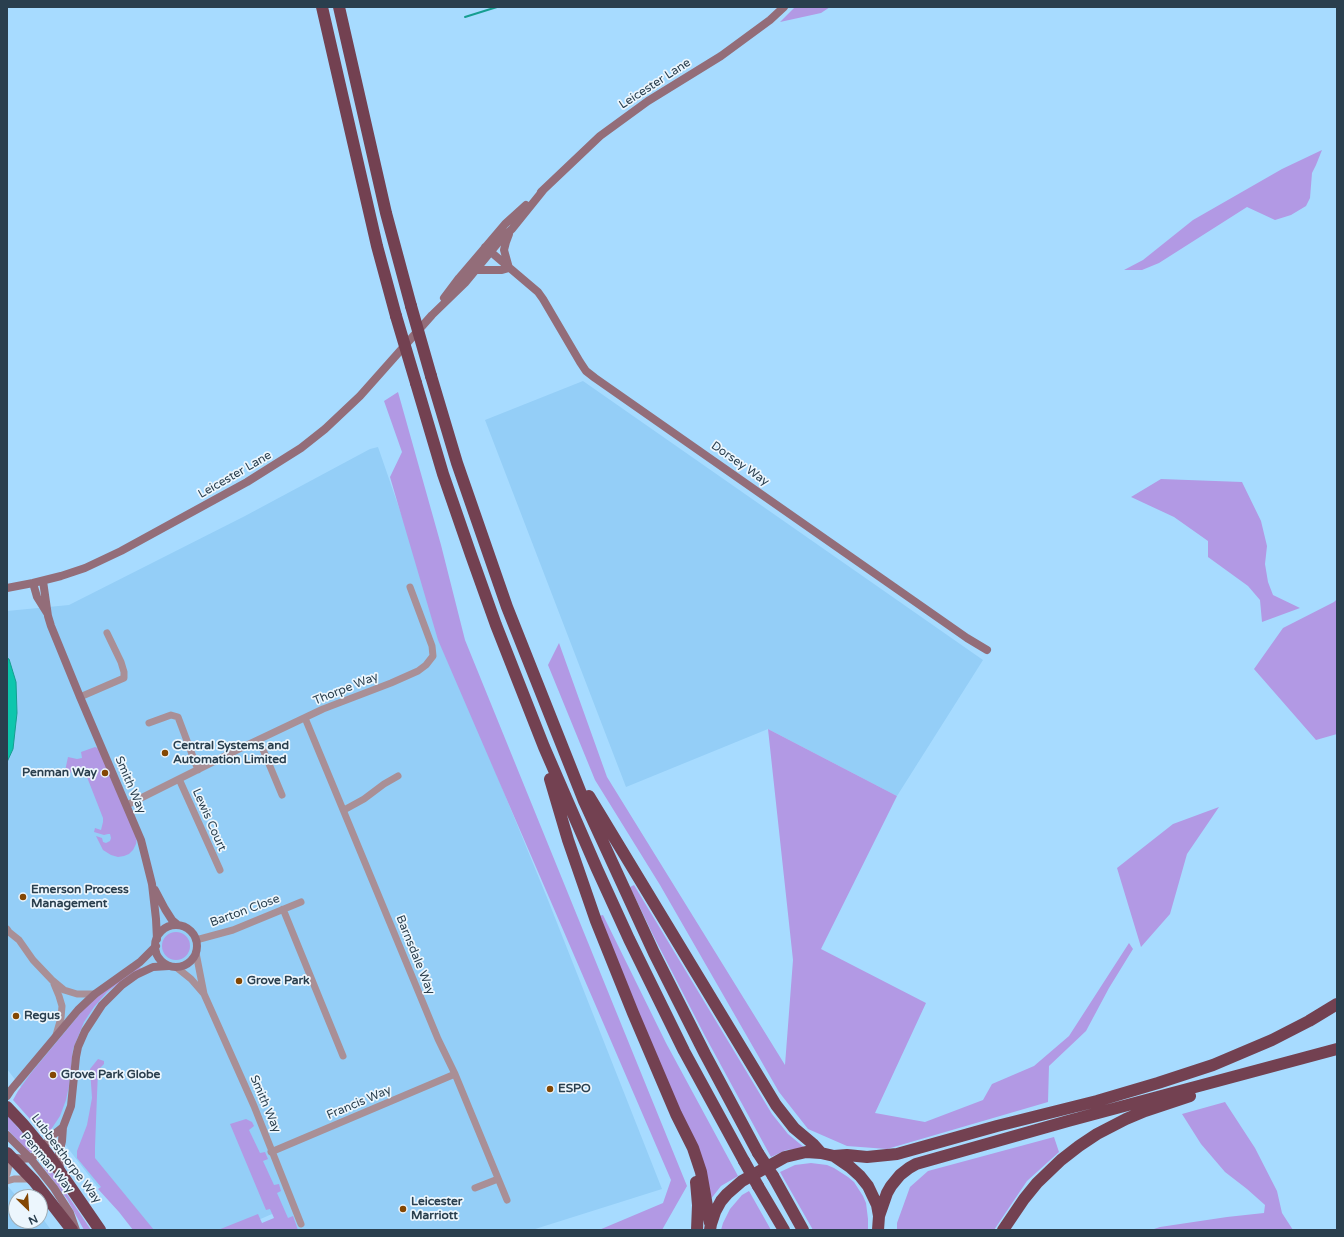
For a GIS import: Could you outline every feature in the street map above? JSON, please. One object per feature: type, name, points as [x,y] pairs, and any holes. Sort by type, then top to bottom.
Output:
[{"type":"highway","points":[[322,7],[374,230],[396,316],[443,474],[496,625],[535,726],[570,809],[629,939],[684,1051],[744,1161],[784,1230]]},
{"type":"highway","points":[[339,7],[386,213],[411,306],[457,463],[507,607],[584,801],[639,921],[705,1054],[758,1153],[773,1176],[803,1230]]},
{"type":"highway","points":[[548,710],[591,800],[776,1105],[794,1128],[821,1153]]},
{"type":"highway","points":[[535,726],[568,840],[596,921],[622,988],[676,1114],[693,1148],[702,1172],[710,1227]]},
{"type":"highway","points":[[710,1227],[715,1212],[727,1194],[747,1178],[778,1160],[791,1155],[806,1152],[834,1156],[876,1157],[897,1154],[997,1126],[1097,1101],[1213,1065],[1259,1046],[1337,1004]]},
{"type":"highway","points":[[878,1230],[879,1216],[891,1186],[900,1175],[916,1164],[1068,1121],[1337,1049]]},
{"type":"highway","points":[[1003,1230],[1037,1183],[1060,1160],[1088,1139],[1126,1119],[1145,1111],[1196,1095],[1239,1075]]},
{"type":"highway","name":"Lubbesthorpe Way","points":[[7,1107],[43,1148],[100,1230]]},
{"type":"highway","points":[[676,1114],[696,1178],[698,1204],[696,1230]]},
{"type":"highway","points":[[9,1155],[32,1180],[72,1230]]},
{"type":"highway","points":[[834,1156],[850,1167],[864,1181],[875,1199],[879,1216]]},
{"type":"street","name":"Leicester Lane","points":[[7,588],[44,581],[85,568],[122,551],[207,505],[287,458],[325,429],[360,396],[432,315],[465,283],[476,270],[487,250],[506,224],[600,136],[648,101],[721,56],[770,20],[784,7]]},
{"type":"street","name":"Leicester Lane","points":[[432,315],[458,278],[487,250],[512,229],[545,188]]},
{"type":"street","points":[[476,270],[502,270],[509,268],[504,250],[512,229]]},
{"type":"street","name":"Dorsey Way","points":[[487,250],[531,286],[543,299],[580,362],[595,378],[967,638],[987,650]]},
{"type":"street","points":[[44,581],[48,616]]},
{"type":"street","points":[[33,583],[37,597],[48,616]]},
{"type":"street","name":"Thorpe Way","points":[[127,805],[323,709],[391,683],[418,671],[426,665],[433,656],[432,646],[410,587]]},
{"type":"street","name":"Smith Way","points":[[48,616],[80,697],[127,805],[140,840],[152,884],[156,918],[156,942]]},
{"type":"street","points":[[80,697],[124,678],[124,672],[107,633]]},
{"type":"street","points":[[149,724],[171,715],[178,717],[198,770]]},
{"type":"street","name":"Barnsdale Way","points":[[305,718],[435,1032],[455,1074],[507,1200]]},
{"type":"street","points":[[259,740],[282,795]]},
{"type":"street","points":[[344,810],[364,799],[384,784],[398,776]]},
{"type":"street","name":"Lewis Court","points":[[179,779],[220,870]]},
{"type":"street","name":"Smith Way","points":[[152,884],[164,909],[172,920],[178,925]]},
{"type":"street","name":"Barton Close","points":[[196,940],[233,930],[301,902]]},
{"type":"street","points":[[283,909],[343,1056]]},
{"type":"street","points":[[7,1096],[10,1090],[78,1010],[95,994],[140,962],[165,929],[178,925],[188,929],[196,940],[196,953],[187,964],[173,966],[159,958],[156,952],[156,942]]},
{"type":"street","points":[[7,929],[19,940],[28,954],[52,980],[64,990],[69,993],[95,994]]},
{"type":"street","name":"Smith Way","points":[[196,953],[204,994],[254,1106],[301,1224]]},
{"type":"street","name":"Smith Way","points":[[173,966],[191,979],[204,994]]},
{"type":"street","name":"Penman Way","points":[[60,1172],[59,1154],[63,1127],[72,1099],[78,1047],[92,1018],[107,998],[130,980],[153,967],[173,966]]},
{"type":"street","points":[[52,980],[58,991],[62,1006],[61,1018],[56,1036]]},
{"type":"street","name":"Francis Way","points":[[272,1152],[455,1074]]},
{"type":"street","points":[[7,1174],[9,1155],[22,1159],[30,1158],[36,1155],[52,1136],[63,1127]]},
{"type":"street","name":"Penman Way","points":[[7,1135],[30,1158],[62,1198],[70,1213],[76,1230]]},
{"type":"street","points":[[7,1181],[14,1179],[32,1180]]},
{"type":"street","points":[[475,1188],[498,1179]]},
{"type":"shaded area","points":[[795,7],[830,7],[821,13],[780,22]]},
{"type":"shaded area","points":[[1322,150],[1312,173],[1310,198],[1306,206],[1291,215],[1275,220],[1247,207],[1159,263],[1142,270],[1124,270],[1143,260],[1193,220],[1282,169]]},
{"type":"shaded area","points":[[583,381],[983,660],[897,796],[768,729],[626,787],[485,420]]},
{"type":"shaded area","points":[[398,392],[441,545],[465,640],[687,1186],[662,1230],[599,1230],[663,1203],[671,1180],[438,640],[390,477],[402,452],[384,401]]},
{"type":"shaded area","points":[[378,447],[462,690],[548,900],[662,1189],[532,1230],[289,1230],[279,1211],[235,1230],[150,1230],[97,1186],[7,1069],[7,611],[69,605],[245,516],[370,449]]},
{"type":"shaded area","points":[[1161,479],[1242,482],[1261,521],[1267,546],[1265,564],[1268,582],[1273,595],[1300,608],[1262,622],[1260,600],[1248,586],[1208,557],[1208,541],[1174,517],[1131,497]]},
{"type":"shaded area","points":[[1337,599],[1337,734],[1316,740],[1254,669],[1283,628],[1334,602]]},
{"type":"shaded area","points":[[559,643],[607,777],[785,1065],[793,960],[768,729],[897,796],[821,949],[926,1003],[875,1113],[925,1122],[983,1100],[992,1084],[1034,1066],[1069,1036],[1129,943],[1133,949],[1109,988],[1086,1031],[1049,1066],[1048,1102],[887,1149],[847,1146],[808,1129],[779,1092],[660,885],[595,780],[548,665]]},
{"type":"shaded area","points":[[7,658],[9,659],[16,682],[17,713],[13,749],[7,762]]},
{"type":"shaded area","points":[[95,747],[100,749],[137,837],[133,850],[124,856],[118,857],[111,855],[103,850],[96,836],[102,838],[103,842],[106,843],[110,841],[110,834],[104,835],[94,832],[95,828],[101,830],[103,818],[85,772],[72,769],[71,773],[65,771],[68,757],[77,759],[82,758],[81,752]]},
{"type":"shaded area","points":[[1219,807],[1187,854],[1170,914],[1141,947],[1117,868],[1173,824]]},
{"type":"shaded area","points":[[634,885],[772,1114],[788,1134],[805,1148],[786,1150],[771,1157],[705,1036],[654,937],[630,887]]},
{"type":"shaded area","points":[[603,915],[666,1043],[738,1176],[721,1186],[710,1200],[599,916]]},
{"type":"shaded area","points":[[176,932],[186,936],[190,946],[186,956],[176,960],[166,956],[162,946],[166,936]]},
{"type":"shaded area","points":[[140,967],[141,969],[128,976],[107,992],[84,1022],[73,1049],[66,1100],[60,1116],[46,1137],[13,1100],[31,1073],[84,1009],[104,991]]},
{"type":"shaded area","points":[[98,1059],[104,1061],[104,1064],[98,1070],[95,1158],[154,1230],[133,1230],[98,1189],[101,1187],[77,1158],[77,1151],[87,1125],[92,1098],[90,1069]]},
{"type":"shaded area","points":[[1225,1102],[1255,1148],[1277,1191],[1282,1213],[1293,1230],[1151,1230],[1160,1227],[1264,1213],[1265,1205],[1225,1172],[1201,1144],[1182,1114]]},
{"type":"shaded area","points":[[7,1115],[36,1149],[30,1153],[7,1129]]},
{"type":"shaded area","points":[[246,1119],[252,1122],[254,1126],[249,1130],[260,1153],[265,1152],[268,1159],[263,1161],[274,1185],[279,1184],[281,1191],[277,1193],[288,1218],[293,1216],[298,1230],[218,1230],[258,1214],[262,1223],[274,1218],[270,1209],[266,1210],[230,1124]]},
{"type":"shaded area","points":[[1054,1137],[1059,1152],[1027,1181],[994,1230],[897,1230],[897,1223],[910,1187],[928,1171]]},
{"type":"shaded area","points":[[811,1163],[827,1165],[834,1168],[854,1182],[866,1203],[868,1230],[813,1230],[780,1172],[795,1165]]},
{"type":"shaded area","points":[[48,1166],[91,1230],[84,1230],[67,1199],[44,1168]]},
{"type":"shaded area","points":[[7,1185],[10,1189],[8,1189],[8,1229],[48,1229],[48,1226],[51,1230],[7,1230]]},
{"type":"shaded area","points":[[749,1191],[771,1230],[721,1230],[730,1209],[742,1195]]},
{"type":"waterway","points":[[465,17],[497,7]]},
{"type":"place","name":"Central Systems and Automation Limited","points":[[165,753]]},
{"type":"place","name":"Penman Way","points":[[105,773]]},
{"type":"place","name":"Emerson Process Management","points":[[23,897]]},
{"type":"place","name":"Grove Park","points":[[239,981]]},
{"type":"place","name":"Regus","points":[[16,1016]]},
{"type":"place","name":"Grove Park Globe","points":[[53,1075]]},
{"type":"place","name":"ESPO","points":[[550,1089]]},
{"type":"place","name":"Leicester Marriott","points":[[403,1209]]}]
